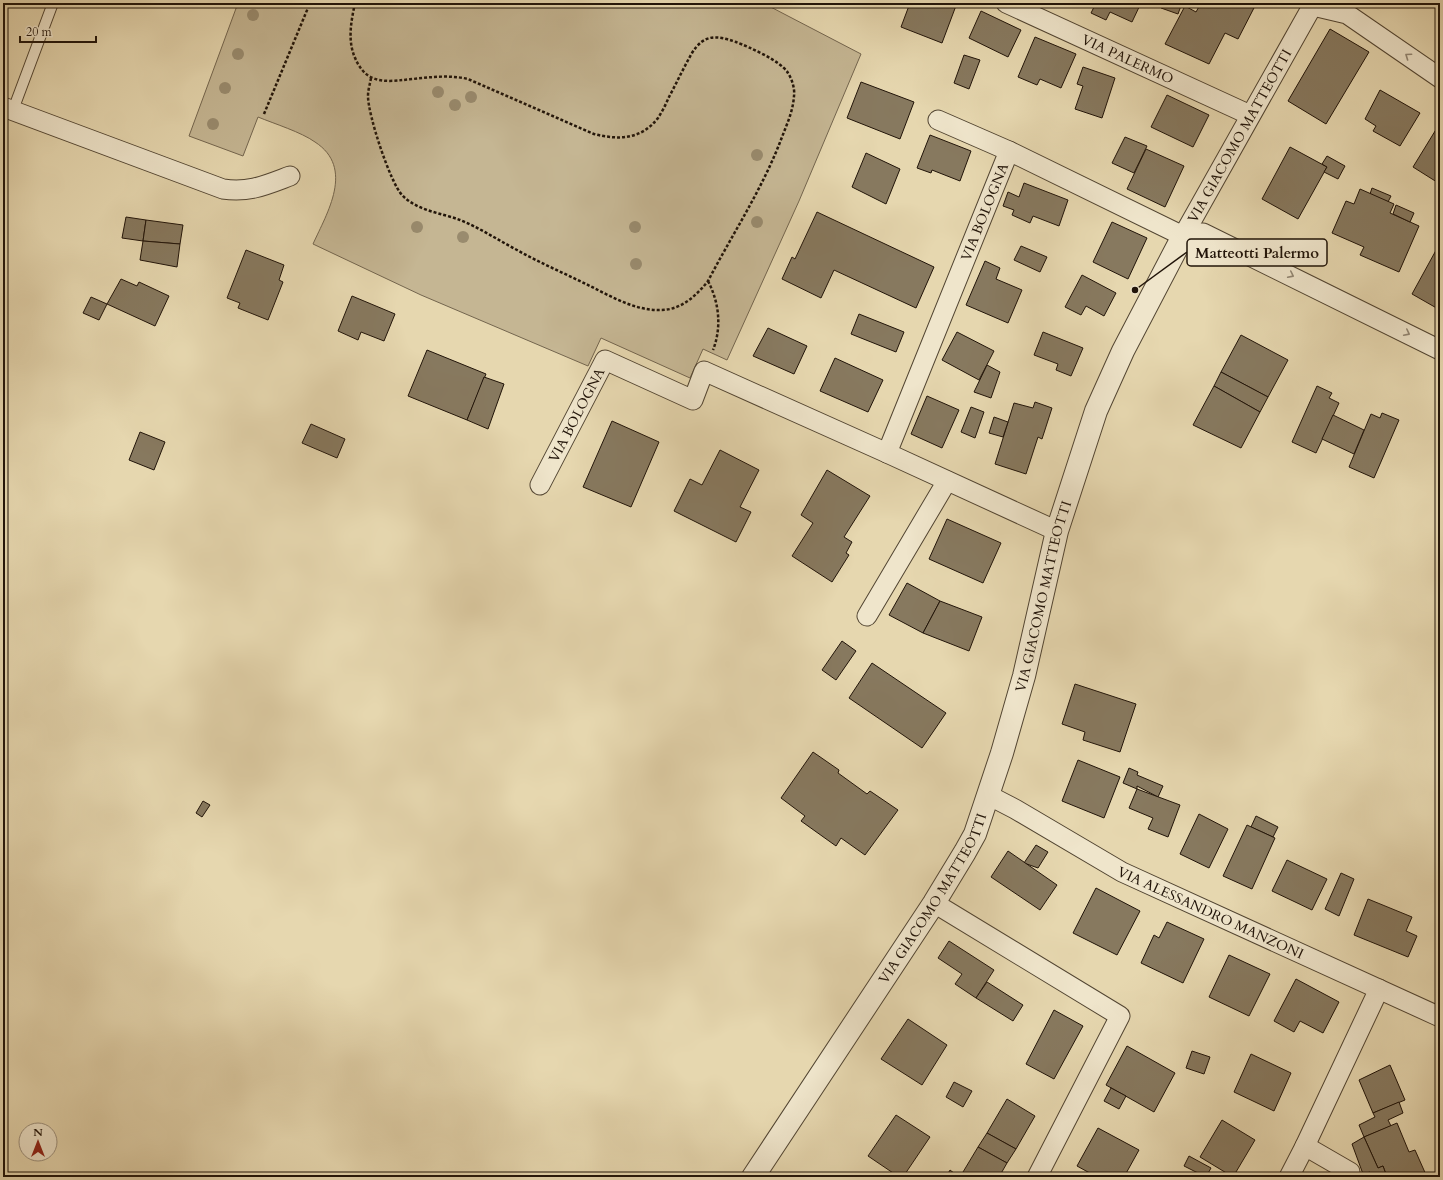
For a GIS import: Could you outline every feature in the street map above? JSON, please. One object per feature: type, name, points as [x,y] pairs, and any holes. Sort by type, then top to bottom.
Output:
[{"type":"street","name":"VIA PALERMO","points":[[1006,3],[1250,115]]},
{"type":"street","points":[[1312,4],[1346,14],[1440,78]]},
{"type":"street","name":"VIA GIACOMO MATTEOTTI","points":[[753,1177],[934,903],[975,834],[1002,753],[1024,676],[1057,531],[1096,411],[1123,350],[1193,234],[1200,203],[1312,4]]},
{"type":"street","points":[[8,108],[224,189],[236,191],[253,189],[290,176]]},
{"type":"street","points":[[938,120],[1009,151]]},
{"type":"street","name":"VIA BOLOGNA","points":[[887,453],[1009,151],[1193,234],[1440,350]]},
{"type":"street","name":"VIA BOLOGNA","points":[[540,485],[605,360],[692,400],[704,371],[1057,531]]},
{"type":"street","points":[[867,616],[947,481]]},
{"type":"street","name":"VIA ALESSANDRO MANZONI","points":[[988,795],[1122,872],[1440,1018]]},
{"type":"street","points":[[934,903],[1120,1016],[1037,1177]]},
{"type":"street","points":[[1289,1177],[1379,989]]},
{"type":"street","points":[[1305,1146],[1350,1172],[1350,1177]]},
{"type":"lane","points":[[8,108],[53,3]]},
{"type":"path","points":[[264,114],[310,3]]},
{"type":"path","points":[[355,3],[351,20],[350,38],[353,54],[359,67],[371,78],[398,80],[457,76],[468,79],[594,134],[608,138],[620,138],[642,132],[650,126],[659,117],[698,44],[704,39],[712,37],[721,38],[756,50],[768,58],[787,72],[792,82],[794,95],[792,109],[777,151],[766,175],[708,281],[690,300],[675,308],[661,310],[646,309],[610,296],[541,263],[481,230],[460,220],[414,204],[403,196],[396,187],[370,111],[368,95],[371,78]]},
{"type":"path","points":[[708,281],[717,304],[718,332],[715,345]]},
{"type":"shaded area","points":[[238,3],[763,3],[861,54],[799,201],[727,360],[703,349],[690,378],[601,338],[588,366],[421,295],[313,244],[330,205],[336,178],[334,165],[327,153],[315,142],[309,138],[258,117],[243,156],[189,136]]},
{"type":"building","points":[[910,3],[957,3],[942,43],[901,27]]},
{"type":"building","points":[[1096,3],[1141,3],[1132,22],[1110,12],[1106,20],[1091,13]]},
{"type":"building","points":[[1163,3],[1182,3],[1178,14],[1161,8]]},
{"type":"building","points":[[1201,3],[1256,4],[1238,39],[1225,33],[1209,64],[1165,44],[1185,6],[1196,12]]},
{"type":"building","points":[[981,11],[1021,30],[1008,57],[969,38]]},
{"type":"building","points":[[1330,29],[1369,52],[1326,124],[1288,101]]},
{"type":"building","points":[[1035,37],[1076,54],[1061,88],[1040,79],[1037,85],[1018,77]]},
{"type":"building","points":[[964,55],[980,60],[969,89],[954,83]]},
{"type":"building","points":[[1083,67],[1115,78],[1102,118],[1075,109],[1083,86],[1077,84]]},
{"type":"building","points":[[861,82],[914,102],[900,139],[847,118]]},
{"type":"building","points":[[1380,90],[1420,113],[1400,146],[1373,131],[1376,126],[1365,119]]},
{"type":"building","points":[[1167,95],[1209,115],[1193,147],[1151,127]]},
{"type":"building","points":[[1440,123],[1440,184],[1413,167]]},
{"type":"building","points":[[930,135],[971,151],[960,181],[932,170],[931,173],[917,168]]},
{"type":"building","points":[[1125,137],[1147,146],[1134,173],[1112,163]]},
{"type":"building","points":[[1290,147],[1327,167],[1298,219],[1262,199]]},
{"type":"building","points":[[1146,149],[1184,166],[1165,207],[1127,189]]},
{"type":"building","points":[[866,153],[900,169],[886,204],[852,187]]},
{"type":"building","points":[[1327,156],[1345,166],[1338,179],[1324,172],[1327,167],[1322,164]]},
{"type":"building","points":[[1024,183],[1068,200],[1059,226],[1033,216],[1030,223],[1012,215],[1014,210],[1003,206],[1008,192],[1019,197]]},
{"type":"building","points":[[1372,188],[1391,196],[1388,202],[1370,194]]},
{"type":"building","points":[[1360,189],[1394,204],[1390,213],[1419,226],[1399,272],[1360,255],[1364,247],[1332,233],[1346,201],[1354,204]]},
{"type":"building","points":[[1396,205],[1414,213],[1410,222],[1393,214]]},
{"type":"building","points":[[817,212],[934,267],[916,308],[834,270],[821,298],[782,279],[792,257],[795,259]]},
{"type":"building","points":[[126,217],[146,220],[143,241],[122,238]]},
{"type":"building","points":[[146,220],[183,225],[180,244],[143,241]]},
{"type":"building","points":[[1112,222],[1147,238],[1128,279],[1093,262]]},
{"type":"building","points":[[143,241],[180,244],[177,267],[140,260]]},
{"type":"building","points":[[1440,243],[1440,310],[1412,294]]},
{"type":"building","points":[[1021,246],[1047,257],[1040,272],[1014,260]]},
{"type":"building","points":[[246,250],[284,265],[279,280],[283,282],[268,320],[238,308],[240,303],[227,298]]},
{"type":"building","points":[[985,261],[1000,268],[996,279],[1022,290],[1008,323],[966,305]]},
{"type":"building","points":[[1082,275],[1116,293],[1104,316],[1086,306],[1081,315],[1065,307]]},
{"type":"building","points":[[121,279],[137,286],[139,282],[169,296],[155,326],[107,304]]},
{"type":"building","points":[[352,296],[395,314],[384,341],[361,332],[358,340],[338,331]]},
{"type":"building","points":[[91,297],[107,304],[99,320],[83,313]]},
{"type":"building","points":[[859,314],[904,332],[896,352],[851,334]]},
{"type":"building","points":[[768,328],[807,346],[794,374],[753,356]]},
{"type":"building","points":[[957,332],[994,351],[979,380],[942,360]]},
{"type":"building","points":[[1043,332],[1083,348],[1071,376],[1056,370],[1058,364],[1034,355]]},
{"type":"building","points":[[1241,335],[1288,360],[1268,397],[1221,372]]},
{"type":"building","points":[[427,350],[486,374],[467,420],[408,396]]},
{"type":"building","points":[[835,358],[883,380],[868,412],[820,391]]},
{"type":"building","points":[[987,365],[1000,372],[991,398],[974,392]]},
{"type":"building","points":[[1221,372],[1268,397],[1260,412],[1214,386]]},
{"type":"building","points":[[484,377],[504,384],[488,429],[467,420]]},
{"type":"building","points":[[1214,386],[1260,412],[1241,448],[1193,425]]},
{"type":"building","points":[[1317,386],[1332,393],[1329,398],[1339,403],[1316,453],[1292,442]]},
{"type":"building","points":[[927,396],[959,410],[942,448],[911,434]]},
{"type":"building","points":[[1035,402],[1052,408],[1042,439],[1038,437],[1026,474],[995,464],[1014,403],[1033,408]]},
{"type":"building","points":[[971,407],[984,412],[975,438],[961,432]]},
{"type":"building","points":[[1382,413],[1399,420],[1374,478],[1349,467],[1371,414],[1380,418]]},
{"type":"building","points":[[1333,415],[1364,430],[1354,454],[1322,439]]},
{"type":"building","points":[[994,417],[1008,422],[1003,437],[989,433]]},
{"type":"building","points":[[612,421],[659,442],[631,507],[583,487]]},
{"type":"building","points":[[311,424],[345,439],[337,458],[302,443]]},
{"type":"building","points":[[140,432],[165,442],[154,470],[129,460]]},
{"type":"building","points":[[720,450],[759,470],[740,507],[751,512],[736,542],[674,511],[690,479],[702,485]]},
{"type":"building","points":[[827,470],[870,496],[844,537],[852,542],[846,553],[849,555],[832,582],[792,556],[813,523],[801,515]]},
{"type":"building","points":[[947,519],[1001,543],[983,583],[929,559]]},
{"type":"building","points":[[907,583],[940,601],[923,633],[889,615]]},
{"type":"building","points":[[940,601],[982,617],[969,651],[923,633]]},
{"type":"building","points":[[842,641],[856,651],[836,680],[822,670]]},
{"type":"building","points":[[872,663],[946,713],[922,748],[849,698]]},
{"type":"building","points":[[1075,684],[1136,704],[1120,752],[1083,740],[1085,732],[1062,724]]},
{"type":"building","points":[[813,752],[839,770],[838,773],[867,794],[870,791],[898,810],[865,855],[841,838],[836,846],[801,821],[805,816],[781,798]]},
{"type":"building","points":[[1078,760],[1120,777],[1104,818],[1062,801]]},
{"type":"building","points":[[1129,768],[1138,772],[1137,775],[1163,786],[1158,797],[1137,786],[1137,789],[1123,783]]},
{"type":"building","points":[[1137,789],[1180,805],[1168,837],[1148,829],[1153,818],[1129,808]]},
{"type":"building","points":[[203,801],[210,805],[202,817],[196,813]]},
{"type":"building","points":[[1199,814],[1228,829],[1209,868],[1180,854]]},
{"type":"building","points":[[1256,816],[1278,827],[1273,837],[1251,827]]},
{"type":"building","points":[[1247,825],[1275,838],[1252,889],[1223,876]]},
{"type":"building","points":[[1036,845],[1048,852],[1038,868],[1024,863]]},
{"type":"building","points":[[1008,851],[1057,885],[1040,910],[991,877]]},
{"type":"building","points":[[1287,860],[1327,879],[1312,910],[1272,891]]},
{"type":"building","points":[[1341,873],[1354,879],[1339,916],[1325,909]]},
{"type":"building","points":[[1096,888],[1140,911],[1117,955],[1073,933]]},
{"type":"building","points":[[1368,899],[1412,917],[1406,931],[1417,936],[1408,957],[1354,935]]},
{"type":"building","points":[[1167,922],[1204,939],[1183,983],[1141,963],[1154,935],[1159,938]]},
{"type":"building","points":[[949,941],[994,970],[976,998],[955,984],[962,974],[938,958]]},
{"type":"building","points":[[1229,955],[1270,974],[1249,1016],[1209,997]]},
{"type":"building","points":[[1296,979],[1339,1002],[1323,1033],[1300,1021],[1294,1032],[1274,1021]]},
{"type":"building","points":[[987,982],[1023,1005],[1013,1021],[976,998]]},
{"type":"building","points":[[1054,1010],[1083,1026],[1054,1079],[1026,1064]]},
{"type":"building","points":[[908,1019],[947,1045],[922,1085],[881,1059]]},
{"type":"building","points":[[1127,1046],[1175,1073],[1154,1112],[1106,1085]]},
{"type":"building","points":[[1192,1051],[1210,1057],[1204,1074],[1186,1068]]},
{"type":"building","points":[[1251,1054],[1291,1073],[1274,1111],[1234,1092]]},
{"type":"building","points":[[1390,1065],[1405,1100],[1373,1113],[1359,1080]]},
{"type":"building","points":[[954,1082],[972,1091],[963,1107],[946,1097]]},
{"type":"building","points":[[1111,1088],[1126,1096],[1119,1109],[1104,1101]]},
{"type":"building","points":[[1007,1099],[1035,1116],[1016,1149],[987,1133]]},
{"type":"building","points":[[1399,1102],[1403,1113],[1388,1120],[1391,1126],[1364,1137],[1359,1125],[1375,1117],[1373,1113]]},
{"type":"building","points":[[896,1115],[930,1137],[903,1177],[899,1177],[868,1156]]},
{"type":"building","points":[[1222,1120],[1255,1140],[1233,1177],[1200,1157]]},
{"type":"building","points":[[1397,1123],[1409,1152],[1415,1150],[1427,1177],[1387,1177],[1383,1166],[1378,1168],[1364,1137]]},
{"type":"building","points":[[1098,1128],[1139,1150],[1124,1177],[1097,1177],[1077,1166]]},
{"type":"building","points":[[987,1133],[1016,1149],[1007,1163],[978,1147]]},
{"type":"building","points":[[1364,1137],[1378,1168],[1383,1166],[1387,1177],[1373,1177],[1370,1172],[1363,1174],[1352,1144]]},
{"type":"building","points":[[978,1147],[1007,1163],[999,1177],[960,1177]]},
{"type":"building","points":[[1189,1156],[1211,1168],[1206,1177],[1184,1166]]},
{"type":"building","points":[[950,1170],[959,1177],[946,1177]]},
{"type":"place","name":"Matteotti Palermo","points":[[1135,290]]}]
